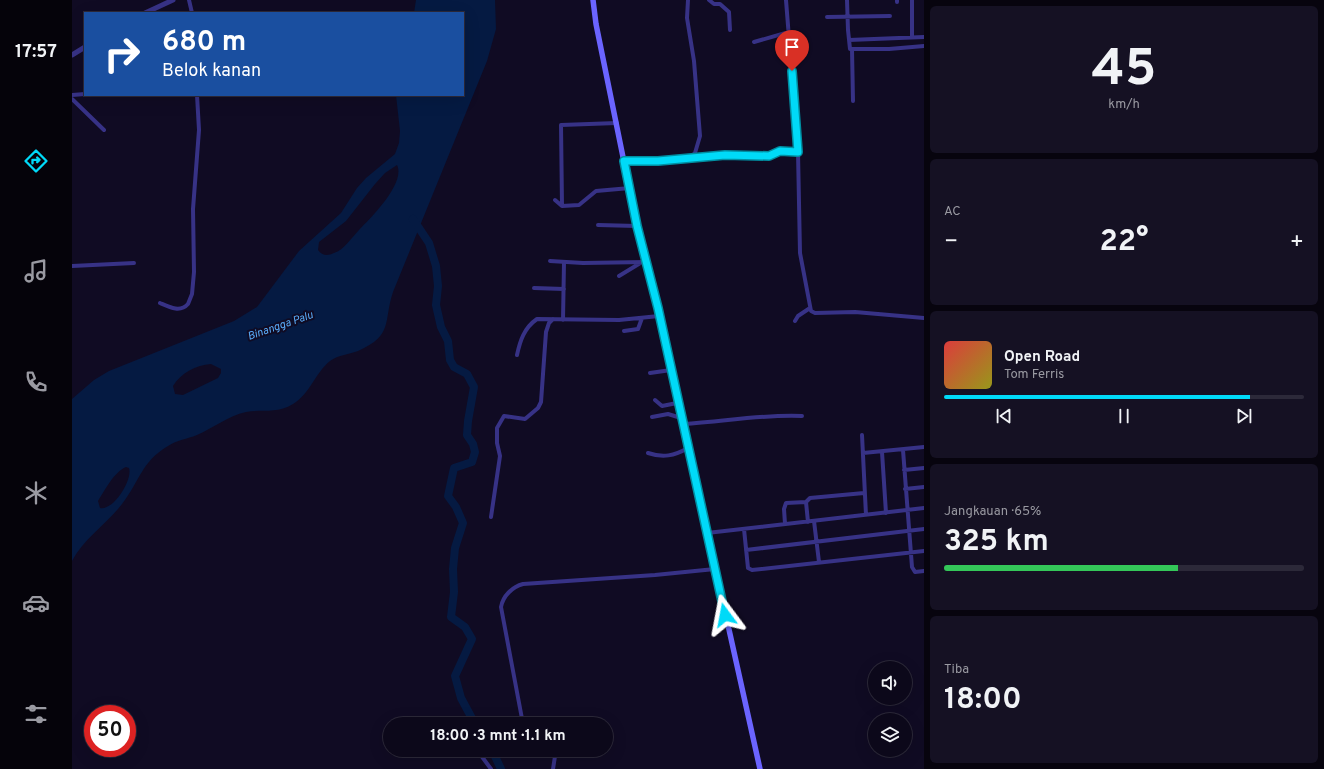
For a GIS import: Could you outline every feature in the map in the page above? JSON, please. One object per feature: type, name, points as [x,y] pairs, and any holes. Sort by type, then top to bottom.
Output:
[{"type":"main road","points":[[593,0],[597,30],[644,262],[659,316],[680,418],[683,424],[760,769]]},
{"type":"street","points":[[147,12],[173,0]]},
{"type":"street","points":[[189,0],[192,12]]},
{"type":"street","points":[[688,0],[687,18],[694,61],[700,136],[694,152],[689,159]]},
{"type":"street","points":[[709,0],[714,4],[720,4],[729,12],[730,30]]},
{"type":"street","points":[[786,0],[798,152],[800,253],[810,308],[815,313],[855,312],[924,318]]},
{"type":"street","points":[[848,0],[849,40],[850,48],[852,49],[852,101]]},
{"type":"street","points":[[912,0],[912,37]]},
{"type":"street","points":[[827,17],[890,16]]},
{"type":"street","points":[[754,42],[789,32]]},
{"type":"street","points":[[849,40],[924,37]]},
{"type":"street","points":[[852,49],[924,46]]},
{"type":"street","points":[[72,55],[84,48]]},
{"type":"street","points":[[72,95],[84,94]]},
{"type":"street","points":[[160,303],[175,309],[180,309],[188,304],[192,294],[194,272],[193,209],[199,130],[197,96]]},
{"type":"street","points":[[72,99],[104,130]]},
{"type":"street","points":[[562,206],[561,125],[617,123]]},
{"type":"street","points":[[624,161],[689,159],[725,155],[769,156],[780,151],[798,152]]},
{"type":"street","points":[[555,200],[562,206],[582,204],[596,191],[630,188]]},
{"type":"street","points":[[598,225],[637,226]]},
{"type":"street","points":[[550,261],[644,262]]},
{"type":"street","points":[[563,320],[564,262]]},
{"type":"street","points":[[619,276],[644,262]]},
{"type":"street","points":[[72,266],[134,263]]},
{"type":"street","points":[[534,288],[564,289]]},
{"type":"street","points":[[795,321],[798,316],[810,308]]},
{"type":"street","points":[[517,355],[520,340],[535,320],[619,320],[659,316]]},
{"type":"street","points":[[624,331],[638,329],[642,318]]},
{"type":"street","points":[[491,517],[500,456],[497,443],[497,428],[504,416],[525,419],[538,408],[541,402],[546,332],[549,323],[553,319]]},
{"type":"street","points":[[650,373],[671,370]]},
{"type":"street","points":[[655,400],[662,406],[677,403]]},
{"type":"street","points":[[652,418],[668,414],[680,418]]},
{"type":"street","points":[[683,424],[706,423],[750,417],[802,416]]},
{"type":"street","points":[[862,435],[866,515]]},
{"type":"street","points":[[863,453],[924,447]]},
{"type":"street","points":[[648,453],[665,456],[680,453],[688,448]]},
{"type":"street","points":[[902,450],[910,552],[914,571],[924,571]]},
{"type":"street","points":[[882,452],[886,513]]},
{"type":"street","points":[[904,470],[924,468]]},
{"type":"street","points":[[905,489],[924,488]]},
{"type":"street","points":[[785,524],[784,509],[786,504],[806,502],[810,498],[864,493]]},
{"type":"street","points":[[806,502],[808,522]]},
{"type":"street","points":[[707,533],[924,508]]},
{"type":"street","points":[[814,521],[819,562]]},
{"type":"street","points":[[744,529],[748,568],[752,570],[924,551]]},
{"type":"street","points":[[746,550],[924,529]]},
{"type":"street","points":[[522,717],[501,607],[502,599],[515,586],[523,584],[647,576],[715,569]]},
{"type":"street","points":[[482,757],[491,769]]},
{"type":"street","points":[[553,769],[555,757]]},
{"type":"water","name":"Binangga Palu","points":[[416,0],[495,0],[496,29],[487,61],[393,292],[387,320],[382,333],[369,345],[358,351],[340,356],[330,361],[320,371],[304,395],[293,404],[281,409],[252,411],[239,414],[197,435],[171,444],[159,452],[146,465],[122,504],[89,538],[72,561],[72,399],[94,380],[109,371],[234,321],[257,307],[299,251],[341,213],[357,188],[366,178],[395,154],[399,143],[400,131],[396,96],[464,96],[464,12],[414,12]],"holes":[[[397,165],[397,181],[386,200],[348,243],[332,254],[327,255],[320,252],[318,250],[319,242],[346,221],[385,173]],[[211,364],[221,369],[221,373],[218,378],[183,395],[175,394],[173,386],[180,377],[189,370]],[[126,467],[129,468],[128,479],[121,493],[111,505],[105,508],[100,508],[98,501],[110,482],[122,469]]]},
{"type":"waterway","points":[[413,219],[429,243],[436,266],[438,286],[436,305],[441,327],[448,341],[450,360],[454,367],[467,374],[474,387],[467,435],[473,444],[475,452],[472,462],[454,468],[448,496],[456,507],[463,523],[455,548],[453,569],[454,592],[451,617],[465,627],[472,639],[455,676],[461,698],[471,717]]},
{"type":"waterway","points":[[495,757],[501,769]]},
{"type":"route","points":[[725,615],[683,424],[680,418],[658,308],[637,226],[624,161],[658,161],[725,155],[769,156],[780,151],[798,152],[795,93],[792,71]]}]
